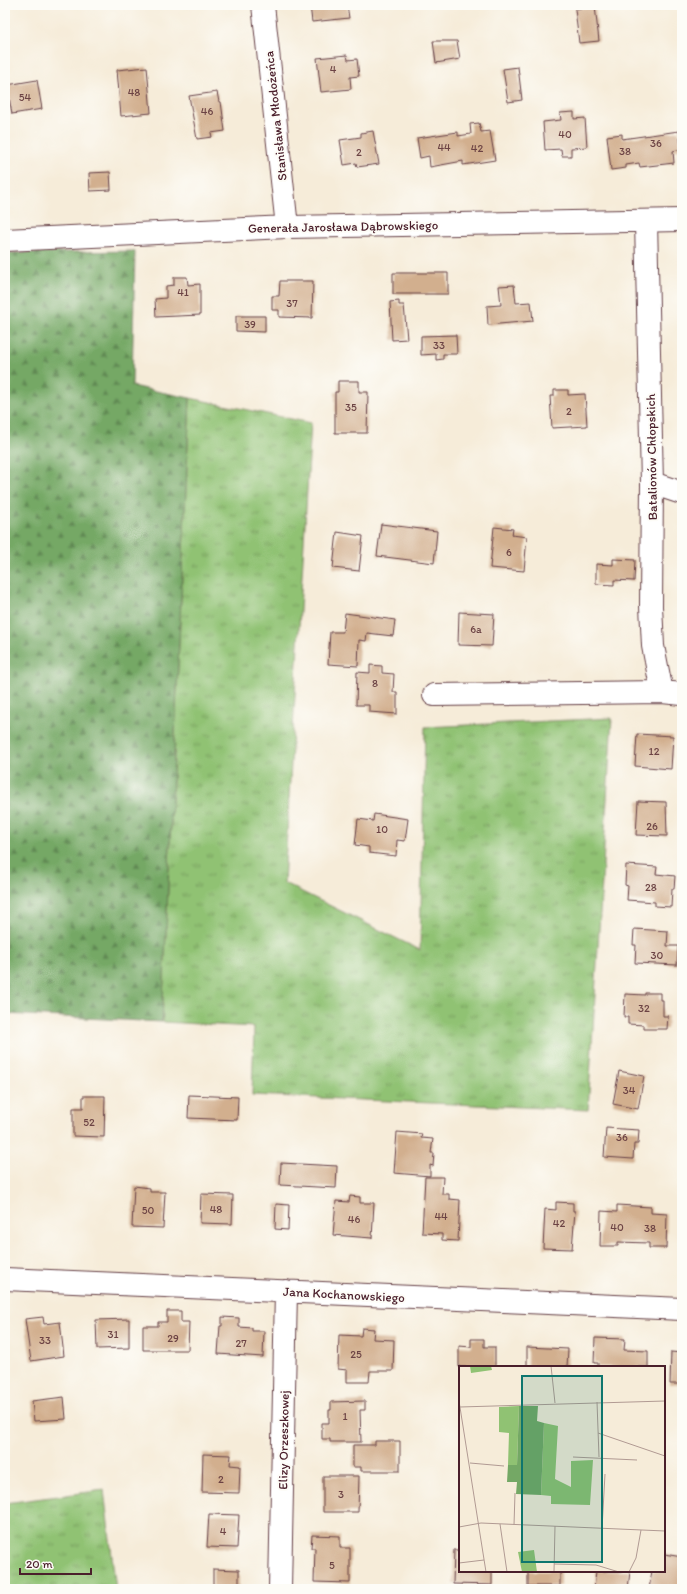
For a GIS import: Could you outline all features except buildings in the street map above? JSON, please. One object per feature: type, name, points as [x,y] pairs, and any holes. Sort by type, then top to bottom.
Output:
[{"type":"street","name":"Stanisława Młodożeńca","points":[[263,5],[287,227]]},
{"type":"street","name":"Generała Jarosława Dąbrowskiego","points":[[5,240],[287,227],[682,220]]},
{"type":"street","name":"Batalionów Chłopskich","points":[[434,696],[672,693],[653,646],[652,484],[646,221]]},
{"type":"street","points":[[652,484],[682,493]]},
{"type":"street","name":"Jana Kochanowskiego","points":[[5,1279],[682,1309]]},
{"type":"street","name":"Elizy Orzeszkowej","points":[[280,1589],[286,1291]]},
{"type":"green space","points":[[135,251],[132,386],[190,398],[162,1022],[5,1014],[5,253]]},
{"type":"green space","points":[[190,398],[311,423],[284,883],[420,950],[425,727],[612,718],[588,1110],[252,1095],[254,1027],[162,1022]]},
{"type":"green space","points":[[104,1490],[116,1589],[5,1589],[5,1503]]}]
